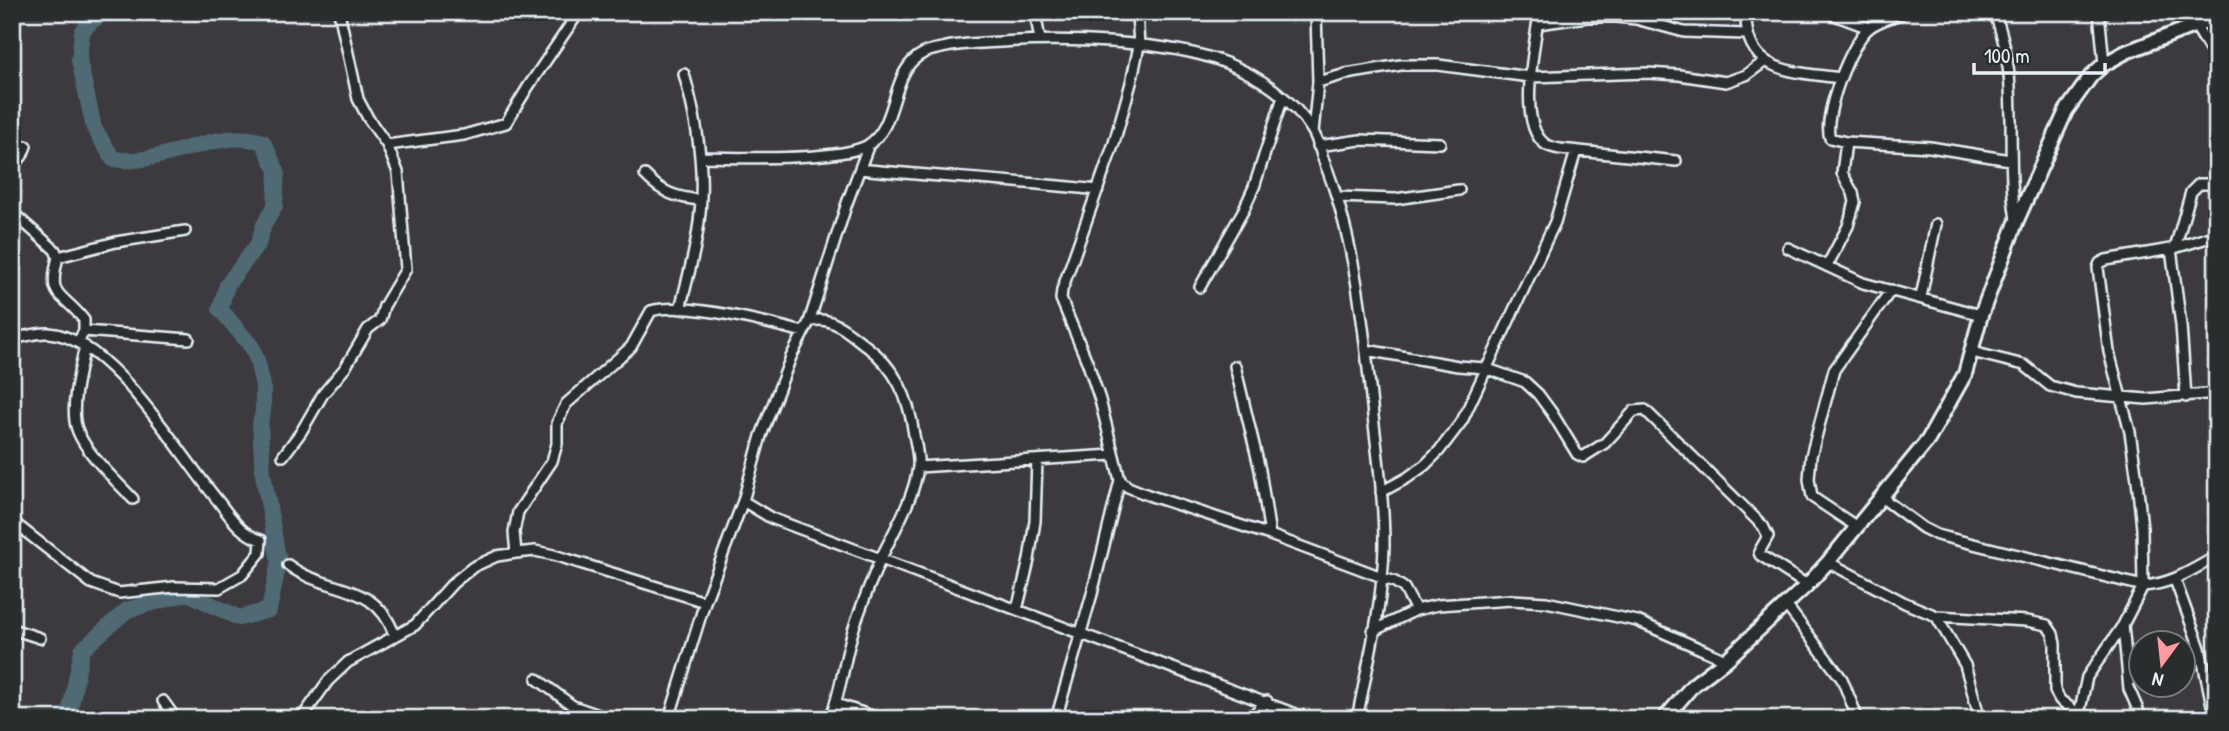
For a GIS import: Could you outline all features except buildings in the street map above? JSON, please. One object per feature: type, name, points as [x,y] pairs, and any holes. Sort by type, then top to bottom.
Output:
[{"type":"street","points":[[283,456],[302,432],[323,394],[345,368],[368,330],[380,320],[383,306],[406,269],[398,172],[387,145],[358,99],[340,28],[339,12]]},
{"type":"street","points":[[387,145],[464,135],[506,123],[579,12]]},
{"type":"street","points":[[1035,12],[1040,40]]},
{"type":"street","points":[[1056,719],[1106,543],[1120,480],[1088,364],[1061,299],[1128,95],[1139,46],[1137,12]]},
{"type":"street","points":[[1313,132],[1318,82],[1316,12]]},
{"type":"street","points":[[1539,12],[1530,77],[1530,106],[1540,139],[1552,147],[1576,151],[1676,161]]},
{"type":"street","points":[[1746,12],[1746,34],[1750,45],[1764,62],[1788,70],[1840,78]]},
{"type":"street","points":[[1826,12],[1869,28]]},
{"type":"street","points":[[1905,12],[1869,28],[1855,44],[1840,78],[1828,134],[1833,140],[1846,142],[1930,147],[2010,160]]},
{"type":"street","points":[[1994,12],[2005,45],[2010,73],[2010,160],[2017,220]]},
{"type":"street","points":[[2099,12],[2104,64]]},
{"type":"street","points":[[1538,24],[1587,17],[1616,17],[1636,19],[1684,32],[1746,34]]},
{"type":"street","points":[[1664,719],[1693,685],[1726,660],[1807,585],[1928,440],[1958,390],[1972,352],[1981,315],[2017,220],[2066,111],[2091,76],[2104,64],[2126,52],[2217,17]]},
{"type":"street","points":[[2194,25],[2217,61]]},
{"type":"street","points":[[700,157],[753,158],[850,152],[869,144],[881,132],[911,63],[923,53],[946,47],[1040,40],[1181,51],[1224,62],[1254,76],[1283,97],[1313,132],[1337,197],[1363,319],[1384,545],[1382,577],[1357,719]]},
{"type":"street","points":[[1318,82],[1346,74],[1401,65],[1438,65],[1530,77],[1647,74],[1679,75],[1726,82],[1746,75],[1764,62]]},
{"type":"street","points":[[680,309],[697,234],[701,200],[700,157],[684,74]]},
{"type":"street","points":[[1200,286],[1254,187],[1283,97]]},
{"type":"street","points":[[1318,146],[1360,140],[1440,143]]},
{"type":"street","points":[[1827,266],[1849,226],[1856,201],[1842,173],[1846,142]]},
{"type":"street","points":[[672,717],[705,602],[743,500],[761,436],[809,322],[869,144]]},
{"type":"street","points":[[12,167],[22,156],[26,146]]},
{"type":"street","points":[[1381,492],[1407,478],[1440,451],[1462,421],[1555,222],[1576,151]]},
{"type":"street","points":[[860,169],[1098,190]]},
{"type":"street","points":[[645,175],[667,194],[701,200]]},
{"type":"street","points":[[2186,397],[2173,248],[2191,192],[2199,184],[2216,183]]},
{"type":"street","points":[[1337,197],[1395,199],[1459,190]]},
{"type":"street","points":[[12,212],[55,250],[58,257],[53,274],[54,286],[59,295],[84,320],[75,423],[81,438],[97,459],[133,499]]},
{"type":"street","points":[[1921,297],[1936,224]]},
{"type":"street","points":[[58,257],[116,242],[185,231]]},
{"type":"street","points":[[2078,717],[2087,677],[2123,625],[2143,586],[2142,528],[2137,480],[2130,432],[2109,352],[2098,268],[2100,263],[2106,260],[2173,248],[2217,234]]},
{"type":"street","points":[[1788,248],[1863,283],[1981,315]]},
{"type":"street","points":[[1857,527],[1812,497],[1809,479],[1811,456],[1834,370],[1891,290]]},
{"type":"street","points":[[516,553],[514,532],[518,512],[552,461],[557,423],[566,404],[631,347],[651,310],[680,309],[730,315],[803,332]]},
{"type":"street","points":[[809,322],[823,318],[834,323],[876,353],[895,374],[906,395],[912,416],[918,467],[910,495],[849,639],[836,704],[830,719]]},
{"type":"street","points":[[84,331],[189,339]]},
{"type":"street","points":[[12,339],[48,332],[82,344],[131,387],[216,500],[247,536],[261,540],[260,553],[242,575],[219,588],[174,587],[119,593],[91,583],[12,521]]},
{"type":"street","points":[[1366,350],[1485,368],[1525,382],[1538,394],[1577,454],[1584,457],[1605,443],[1634,411],[1645,410],[1763,526],[1768,537],[1760,555],[1807,585]]},
{"type":"street","points":[[1972,352],[2024,365],[2056,388],[2120,399],[2217,393]]},
{"type":"street","points":[[1234,366],[1260,470],[1270,536]]},
{"type":"street","points":[[918,467],[1114,455]]},
{"type":"street","points":[[1017,610],[1035,521],[1037,460]]},
{"type":"street","points":[[1120,480],[1128,487],[1148,495],[1382,577],[1404,589],[1416,610]]},
{"type":"street","points":[[1881,497],[1937,535],[2143,586],[2175,580],[2217,556]]},
{"type":"street","points":[[743,500],[771,518],[1309,719]]},
{"type":"street","points":[[301,719],[328,681],[348,662],[415,625],[453,583],[473,567],[497,556],[535,551],[554,555],[705,602]]},
{"type":"street","points":[[1828,562],[1905,603],[1936,616],[2027,621],[2047,625],[2055,644],[2055,691],[2060,700],[2078,717]]},
{"type":"street","points":[[288,565],[303,575],[369,598],[390,621],[394,635]]},
{"type":"street","points":[[2175,580],[2214,693],[2215,719]]},
{"type":"street","points":[[1373,631],[1416,610],[1438,605],[1511,600],[1546,602],[1637,621],[1726,660]]},
{"type":"street","points":[[1786,605],[1842,679],[1858,719]]},
{"type":"street","points":[[1936,616],[1965,665],[1980,719]]},
{"type":"street","points":[[2123,625],[2129,689],[2141,719]]},
{"type":"street","points":[[12,629],[40,638]]},
{"type":"street","points":[[537,679],[573,706],[611,719]]},
{"type":"street","points":[[163,701],[176,719]]},
{"type":"street","points":[[1250,719],[1266,701]]},
{"type":"street","points":[[836,704],[881,719]]},
{"type":"waterway","points":[[68,719],[82,650],[127,610],[188,593],[239,618],[269,610],[279,562],[263,474],[260,424],[263,386],[257,360],[252,347],[220,309],[227,285],[258,244],[264,225],[275,206],[277,171],[263,142],[247,139],[215,141],[151,158],[113,159],[94,128],[79,60],[82,31],[106,12]]}]
